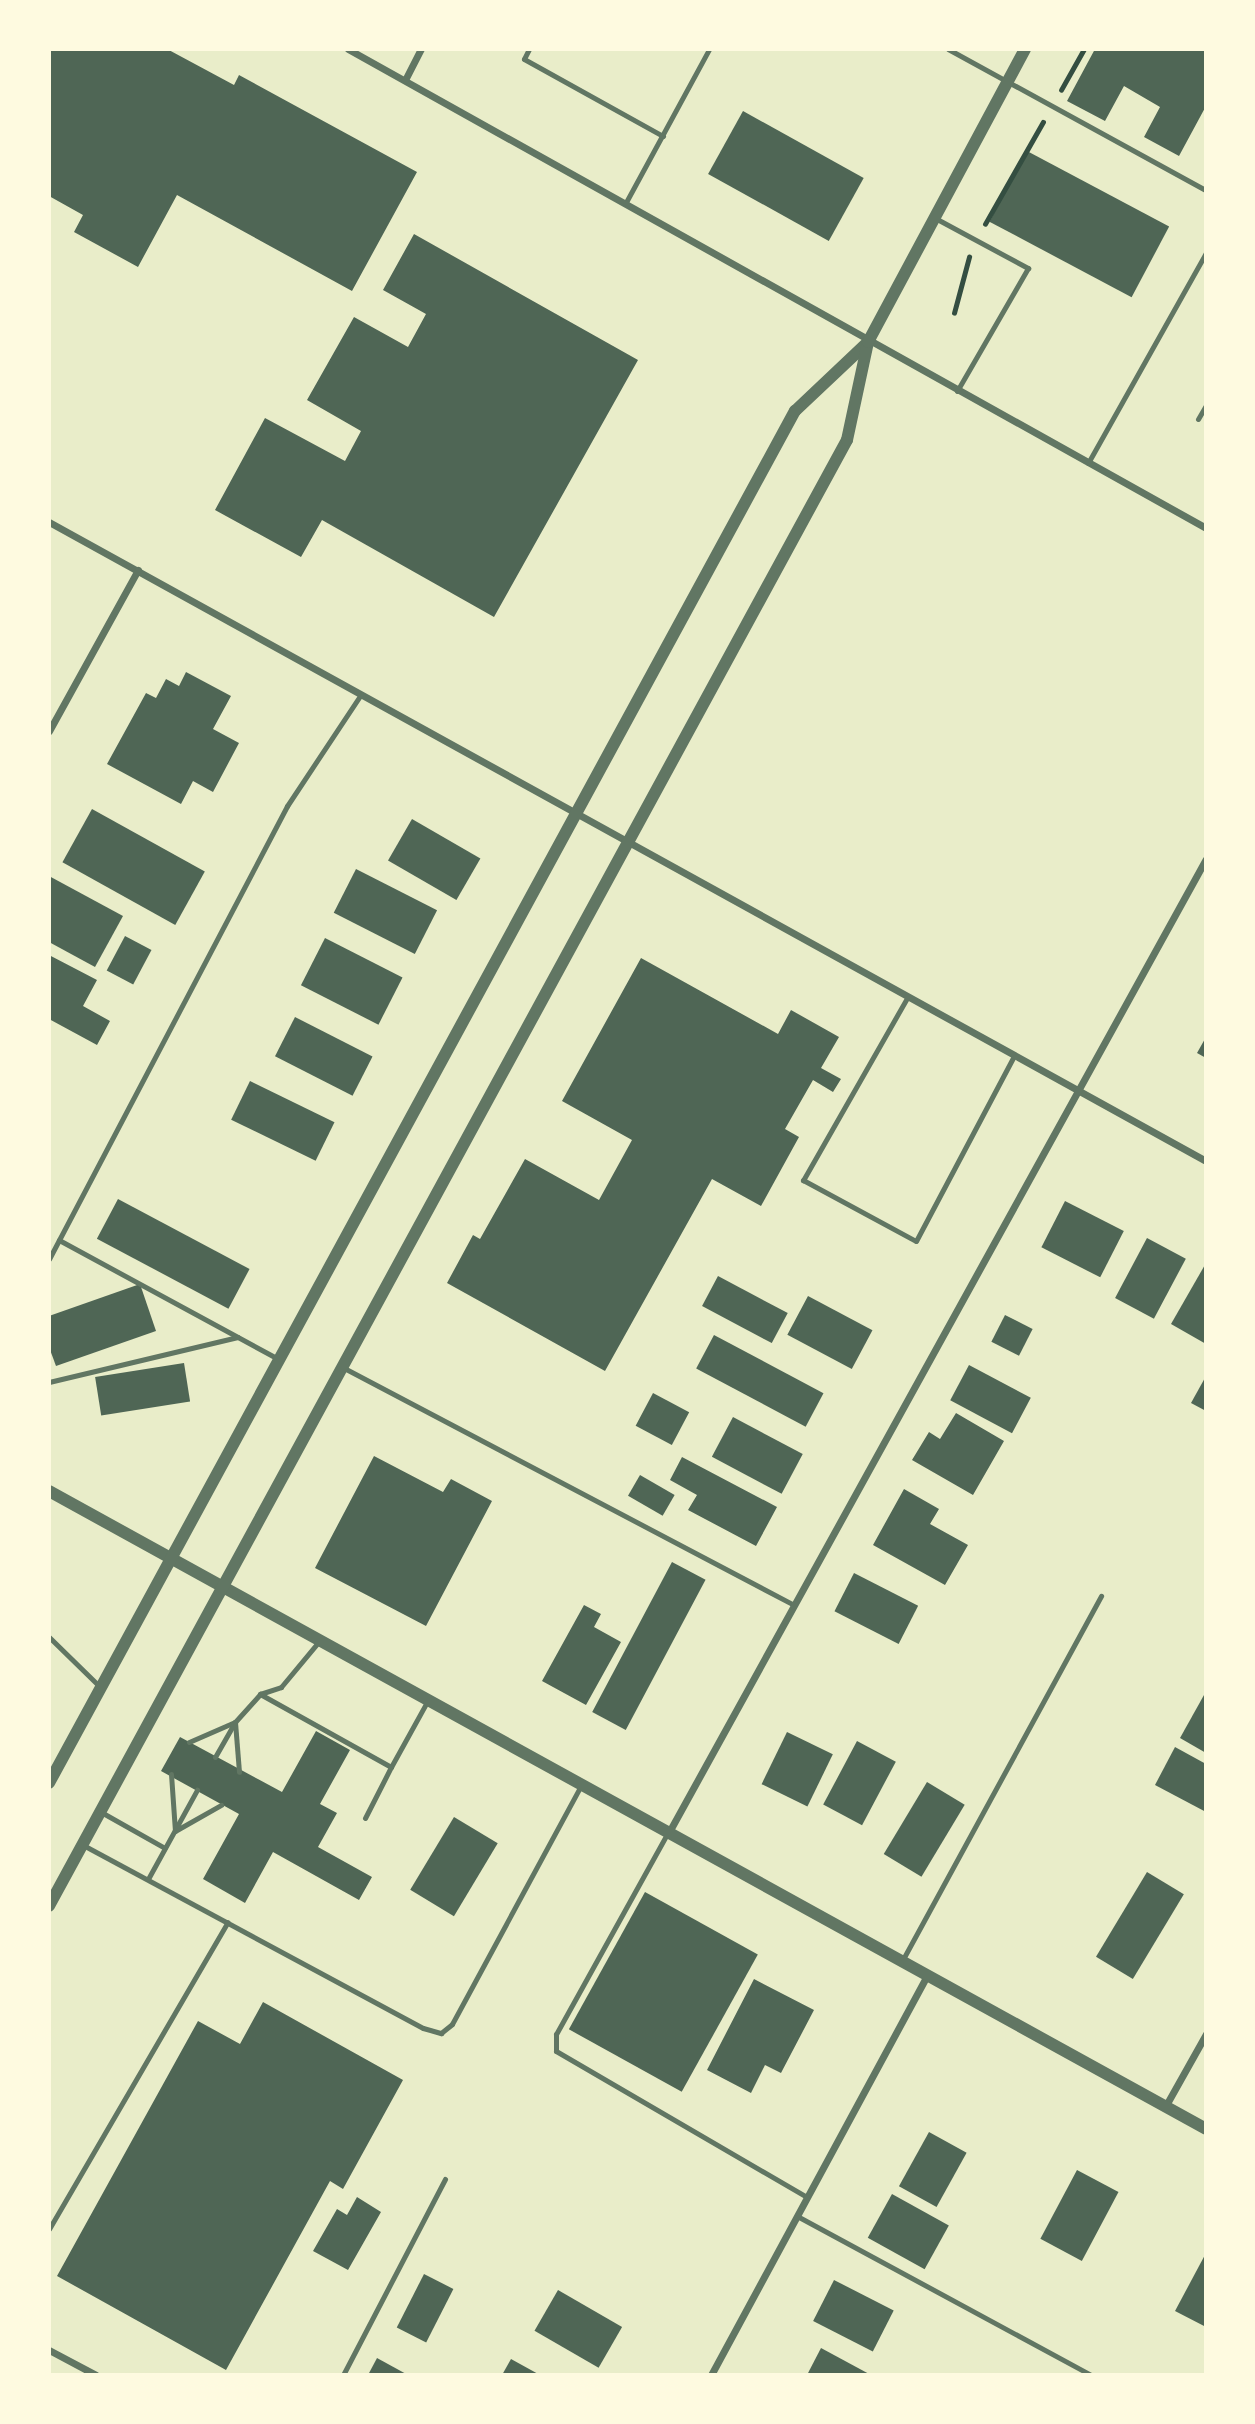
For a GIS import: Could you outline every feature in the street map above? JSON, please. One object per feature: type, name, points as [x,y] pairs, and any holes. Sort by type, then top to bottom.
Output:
[{"type":"street","points":[[348,49],[868,342],[1206,528]]},
{"type":"street","points":[[405,80],[421,49]]},
{"type":"street","points":[[49,1906],[847,440],[868,342],[1025,49]]},
{"type":"street","points":[[49,1783],[574,813],[795,411],[868,342]]},
{"type":"street","points":[[49,522],[1206,1161]]},
{"type":"street","points":[[49,731],[138,570]]},
{"type":"street","points":[[669,1832],[1206,859]]},
{"type":"street","points":[[49,1491],[1206,2129]]},
{"type":"street","points":[[711,2375],[927,1975]]},
{"type":"street","points":[[1166,2107],[1206,2034]]},
{"type":"street","points":[[49,2350],[96,2375]]},
{"type":"lane","points":[[530,49],[524,59],[663,136]]},
{"type":"lane","points":[[625,204],[709,49]]},
{"type":"lane","points":[[948,49],[1206,190]]},
{"type":"lane","points":[[935,218],[1028,268],[957,391]]},
{"type":"lane","points":[[1088,463],[1206,253]]},
{"type":"lane","points":[[1199,419],[1206,405]]},
{"type":"lane","points":[[49,1259],[287,806],[361,694]]},
{"type":"lane","points":[[907,998],[803,1180],[915,1241],[1014,1056]]},
{"type":"lane","points":[[59,1240],[279,1360]]},
{"type":"lane","points":[[49,1382],[238,1337]]},
{"type":"lane","points":[[344,1368],[794,1605]]},
{"type":"lane","points":[[902,1961],[1101,1596]]},
{"type":"lane","points":[[49,1637],[102,1688]]},
{"type":"lane","points":[[215,1757],[235,1722],[260,1693],[281,1686],[321,1640]]},
{"type":"lane","points":[[260,1693],[391,1767]]},
{"type":"lane","points":[[365,1818],[428,1700]]},
{"type":"lane","points":[[188,1742],[235,1722]]},
{"type":"lane","points":[[235,1722],[239,1772]]},
{"type":"lane","points":[[171,1774],[174,1831]]},
{"type":"lane","points":[[83,1844],[423,2028],[441,2033],[452,2024],[582,1784]]},
{"type":"lane","points":[[148,1879],[197,1790]]},
{"type":"lane","points":[[174,1831],[221,1805]]},
{"type":"lane","points":[[101,1812],[165,1848]]},
{"type":"lane","points":[[669,1832],[555,2041],[556,2051],[807,2197]]},
{"type":"lane","points":[[49,2229],[228,1922]]},
{"type":"lane","points":[[343,2375],[445,2179]]},
{"type":"lane","points":[[797,2216],[1091,2375]]},
{"type":"path","points":[[954,313],[975,240],[1084,49]]},
{"type":"building","points":[[49,49],[167,49],[234,85],[239,75],[417,172],[352,291],[177,195],[138,267],[74,232],[83,215],[49,196]]},
{"type":"building","points":[[1095,49],[1206,49],[1206,106],[1179,156],[1144,137],[1160,107],[1124,86],[1105,121],[1067,101]]},
{"type":"building","points":[[743,111],[864,178],[829,241],[708,174]]},
{"type":"building","points":[[1027,151],[1169,227],[1132,297],[989,222]]},
{"type":"building","points":[[414,234],[638,360],[494,617],[322,520],[301,557],[215,510],[265,418],[345,461],[361,431],[307,400],[354,317],[408,347],[426,314],[383,290]]},
{"type":"building","points":[[186,672],[231,696],[213,729],[239,743],[213,792],[193,781],[181,804],[107,764],[146,693],[156,698],[166,679],[179,686]]},
{"type":"building","points":[[92,809],[205,872],[175,925],[62,862]]},
{"type":"building","points":[[412,819],[480,858],[456,900],[388,861]]},
{"type":"building","points":[[356,869],[437,910],[415,954],[334,913]]},
{"type":"building","points":[[49,876],[123,916],[95,967],[49,942]]},
{"type":"building","points":[[125,936],[151,950],[133,985],[107,970]]},
{"type":"building","points":[[325,938],[403,977],[378,1025],[301,985]]},
{"type":"building","points":[[49,955],[97,980],[83,1006],[110,1021],[97,1045],[49,1019]]},
{"type":"building","points":[[641,958],[778,1034],[791,1010],[839,1037],[821,1068],[841,1079],[833,1092],[813,1080],[785,1129],[799,1137],[761,1206],[712,1179],[605,1371],[447,1283],[473,1235],[480,1239],[525,1159],[599,1200],[632,1140],[562,1101]]},
{"type":"building","points":[[295,1017],[373,1056],[353,1096],[275,1056]]},
{"type":"building","points":[[1206,1037],[1206,1058],[1197,1053]]},
{"type":"building","points":[[250,1081],[334,1122],[316,1161],[231,1120]]},
{"type":"building","points":[[118,1199],[250,1269],[228,1309],[97,1239]]},
{"type":"building","points":[[1065,1201],[1124,1231],[1100,1277],[1041,1247]]},
{"type":"building","points":[[1147,1238],[1186,1259],[1154,1319],[1115,1298]]},
{"type":"building","points":[[1206,1263],[1206,1344],[1171,1324]]},
{"type":"building","points":[[718,1276],[788,1313],[772,1343],[702,1306]]},
{"type":"building","points":[[140,1284],[156,1331],[56,1366],[49,1347],[49,1316]]},
{"type":"building","points":[[808,1296],[872,1330],[852,1369],[787,1335]]},
{"type":"building","points":[[1005,1315],[1033,1329],[1019,1356],[991,1342]]},
{"type":"building","points":[[714,1335],[823,1393],[806,1427],[696,1369]]},
{"type":"building","points":[[184,1363],[190,1402],[101,1416],[95,1377]]},
{"type":"building","points":[[969,1365],[1031,1398],[1012,1433],[950,1400]]},
{"type":"building","points":[[1206,1376],[1206,1411],[1191,1403]]},
{"type":"building","points":[[653,1393],[689,1412],[672,1445],[636,1426]]},
{"type":"building","points":[[956,1413],[1004,1441],[973,1495],[912,1460],[929,1432],[940,1439]]},
{"type":"building","points":[[733,1417],[803,1454],[782,1494],[712,1457]]},
{"type":"building","points":[[374,1456],[443,1492],[451,1479],[492,1501],[426,1626],[315,1568]]},
{"type":"building","points":[[682,1457],[777,1507],[756,1546],[688,1510],[697,1495],[670,1480]]},
{"type":"building","points":[[640,1475],[675,1495],[663,1516],[628,1496]]},
{"type":"building","points":[[904,1489],[939,1509],[930,1524],[968,1545],[945,1585],[873,1545]]},
{"type":"building","points":[[672,1562],[706,1580],[626,1730],[592,1712]]},
{"type":"building","points":[[854,1573],[918,1606],[899,1644],[834,1611]]},
{"type":"building","points":[[584,1605],[601,1614],[594,1627],[621,1642],[586,1705],[542,1681]]},
{"type":"building","points":[[1204,1695],[1206,1696],[1206,1753],[1180,1738]]},
{"type":"building","points":[[316,1731],[350,1750],[320,1804],[337,1813],[318,1847],[372,1877],[359,1900],[273,1852],[245,1903],[203,1879],[239,1814],[161,1771],[180,1737],[282,1792]]},
{"type":"building","points":[[787,1732],[833,1754],[807,1806],[762,1784]]},
{"type":"building","points":[[857,1741],[896,1762],[862,1825],[823,1805]]},
{"type":"building","points":[[1175,1747],[1206,1764],[1206,1812],[1155,1785]]},
{"type":"building","points":[[927,1782],[965,1805],[921,1877],[884,1854]]},
{"type":"building","points":[[454,1817],[498,1843],[454,1916],[410,1890]]},
{"type":"building","points":[[1147,1872],[1184,1894],[1133,1979],[1096,1957]]},
{"type":"building","points":[[645,1892],[758,1955],[682,2092],[569,2029]]},
{"type":"building","points":[[754,1979],[814,2010],[781,2073],[765,2065],[751,2093],[707,2070]]},
{"type":"building","points":[[263,2002],[403,2080],[343,2189],[330,2181],[226,2370],[57,2276],[198,2021],[240,2044]]},
{"type":"building","points":[[929,2132],[967,2153],[937,2207],[899,2186]]},
{"type":"building","points":[[1077,2170],[1118,2192],[1082,2261],[1040,2239]]},
{"type":"building","points":[[892,2194],[949,2226],[925,2269],[868,2238]]},
{"type":"building","points":[[357,2197],[381,2212],[348,2270],[313,2251],[337,2209],[347,2215]]},
{"type":"building","points":[[1206,2253],[1206,2327],[1175,2311]]},
{"type":"building","points":[[424,2274],[453,2289],[426,2342],[397,2327]]},
{"type":"building","points":[[834,2280],[894,2310],[873,2351],[813,2321]]},
{"type":"building","points":[[558,2290],[622,2327],[599,2368],[535,2331]]},
{"type":"building","points":[[821,2348],[871,2375],[807,2375]]},
{"type":"building","points":[[377,2358],[408,2375],[368,2375]]},
{"type":"building","points":[[511,2359],[540,2375],[502,2375]]}]
